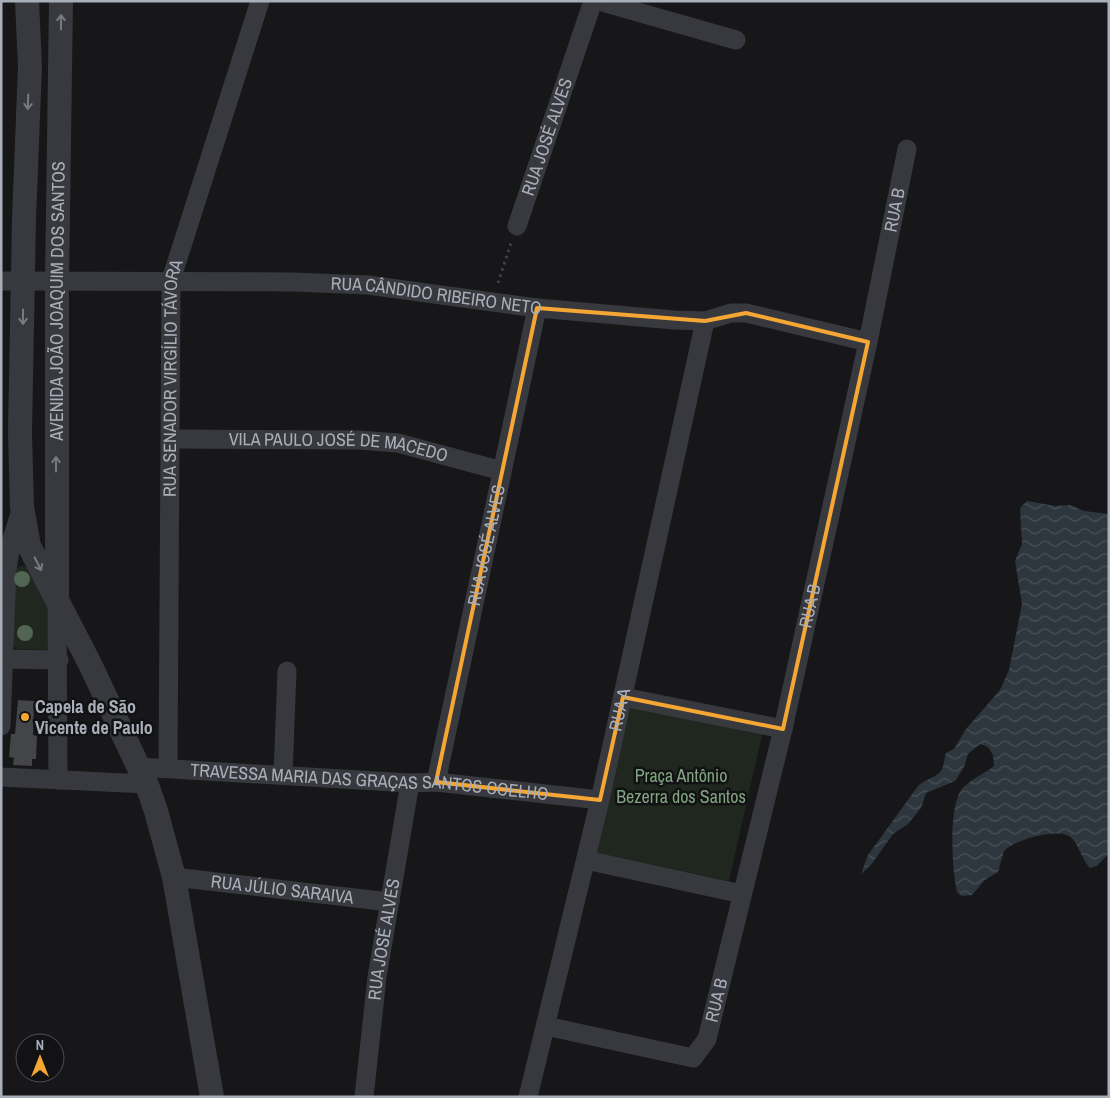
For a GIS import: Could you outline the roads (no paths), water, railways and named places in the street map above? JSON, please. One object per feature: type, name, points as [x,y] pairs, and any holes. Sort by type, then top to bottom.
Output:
[{"type":"street","name":"AVENIDA JOÃO JOAQUIM DOS SANTOS","points":[[27,1],[30,66],[12,281],[22,499],[29,546],[57,600]]},
{"type":"street","name":"AVENIDA JOÃO JOAQUIM DOS SANTOS","points":[[58,780],[57,281],[60,1]]},
{"type":"street","name":"RUA SENADOR VIRGÍLIO TÁVORA","points":[[168,768],[171,280],[260,1]]},
{"type":"street","name":"RUA JOSÉ ALVES","points":[[516,226],[593,1]]},
{"type":"street","points":[[599,1],[736,40]]},
{"type":"street","points":[[30,66],[52,62],[60,58]]},
{"type":"street","name":"RUA B","points":[[546,1026],[693,1058],[707,1039],[783,729],[868,342],[907,149]]},
{"type":"street","name":"RUA CÂNDIDO RIBEIRO NETO","points":[[12,281],[171,280],[368,285],[537,308],[705,321],[731,313],[746,313],[868,342]]},
{"type":"street","name":"RUA JOSÉ ALVES","points":[[436,782],[537,308]]},
{"type":"street","name":"RUA A","points":[[528,1097],[600,800],[705,321]]},
{"type":"street","name":"VILA PAULO JOSÉ DE MACEDO","points":[[171,439],[359,440],[398,443],[502,471]]},
{"type":"street","points":[[22,499],[57,492]]},
{"type":"street","name":"AVENIDA JOÃO JOAQUIM DOS SANTOS","points":[[1,726],[7,569],[22,499]]},
{"type":"street","points":[[57,600],[90,664],[142,775],[161,826],[174,877],[212,1097]]},
{"type":"street","points":[[4,659],[59,660]]},
{"type":"street","points":[[283,775],[287,671]]},
{"type":"street","points":[[623,697],[783,729]]},
{"type":"street","name":"TRAVESSA MARIA DAS GRAÇAS SANTOS COELHO","points":[[1,777],[58,780],[142,775],[168,768],[410,783],[436,782],[600,800]]},
{"type":"street","name":"RUA JOSÉ ALVES","points":[[364,1097],[377,976],[410,783]]},
{"type":"street","points":[[586,860],[742,894]]},
{"type":"street","name":"RUA JÚLIO SARAIVA","points":[[174,877],[390,902]]},
{"type":"water","points":[[1027,501],[1055,506],[1070,505],[1084,511],[1109,514],[1109,853],[1097,866],[1090,868],[1075,842],[1069,836],[1054,833],[1035,836],[1016,843],[1004,851],[998,872],[985,880],[972,895],[962,896],[957,892],[952,839],[958,797],[965,786],[994,766],[993,755],[988,747],[980,744],[968,754],[964,767],[955,781],[926,793],[921,808],[908,824],[893,834],[871,865],[861,874],[868,855],[918,786],[940,772],[946,753],[954,749],[966,729],[1000,690],[1009,670],[1022,604],[1015,561],[1022,544],[1020,508]]},
{"type":"place","name":"Capela de São Vicente de Paulo","points":[[25,717]]},
{"type":"park label","name":"Praça Antônio Bezerra dos Santos","points":[[681,786]]}]
